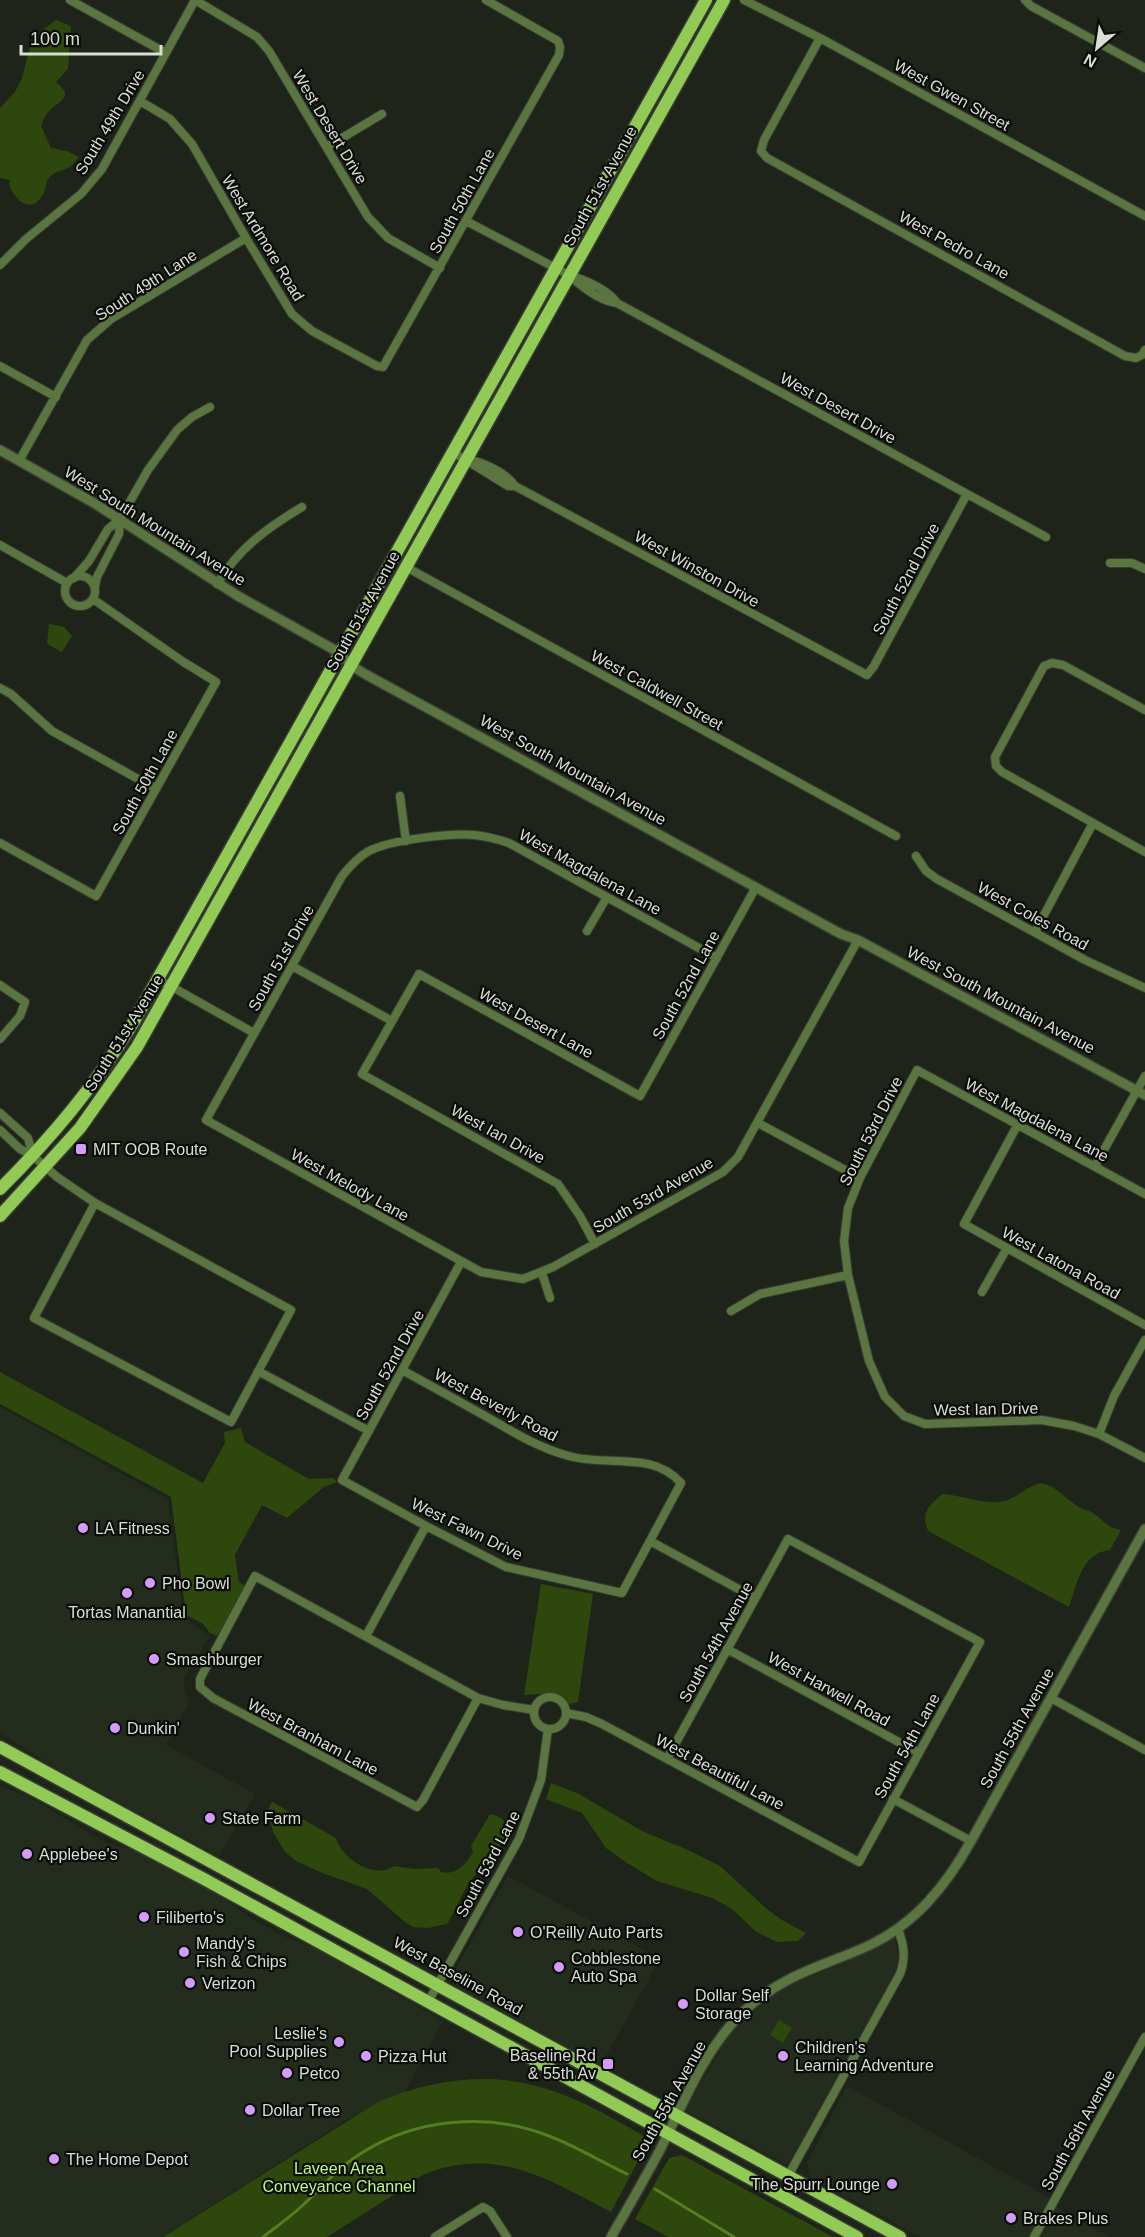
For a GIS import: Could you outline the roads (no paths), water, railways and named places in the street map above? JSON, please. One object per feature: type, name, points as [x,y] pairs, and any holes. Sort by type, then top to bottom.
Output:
[{"type":"main road","name":"South 51st Avenue","points":[[0,1189],[65,1121],[103,1069],[158,980],[706,0]]},
{"type":"main road","name":"South 51st Avenue","points":[[0,1216],[80,1128],[138,1047],[724,0]]},
{"type":"main road","name":"West Baseline Road","points":[[0,1747],[900,2237]]},
{"type":"main road","points":[[0,1772],[204,1879],[857,2237]]},
{"type":"street","points":[[70,0],[166,53]]},
{"type":"street","name":"South 49th Drive","points":[[0,265],[81,194],[102,169],[195,0]]},
{"type":"street","name":"West Desert Drive","points":[[195,0],[257,37],[269,51],[360,204],[378,229],[398,244],[440,268]]},
{"type":"street","name":"South 50th Lane","points":[[382,367],[559,55],[558,41],[486,0]]},
{"type":"street","name":"West Gwen Street","points":[[744,0],[820,38],[1145,216]]},
{"type":"street","points":[[1024,0],[1031,6],[1145,68]]},
{"type":"street","name":"West Pedro Lane","points":[[820,38],[764,140],[761,151],[767,158],[1125,356],[1136,358],[1145,350]]},
{"type":"street","name":"West Ardmore Road","points":[[140,101],[170,119],[185,135],[292,314],[312,331],[358,357],[382,367]]},
{"type":"street","points":[[327,147],[382,114]]},
{"type":"street","name":"West Desert Drive","points":[[466,221],[569,275],[581,286],[599,292],[610,302],[617,303],[1046,537]]},
{"type":"street","name":"South 49th Lane","points":[[19,461],[87,340],[111,319],[246,238]]},
{"type":"street","points":[[0,366],[56,397]]},
{"type":"street","points":[[120,519],[119,534],[97,577],[93,599],[87,605],[74,606],[65,596],[71,580],[89,561],[108,529],[120,519],[148,470],[177,430],[192,417],[210,407]]},
{"type":"street","name":"West South Mountain Avenue","points":[[0,450],[120,519],[217,584],[340,653],[352,666],[841,934],[858,940],[1141,1093]]},
{"type":"street","name":"West Winston Drive","points":[[453,452],[476,468],[511,480],[515,486],[867,675]]},
{"type":"street","name":"South 52nd Drive","points":[[867,675],[967,494]]},
{"type":"street","points":[[217,584],[228,566],[245,546],[266,529],[302,507]]},
{"type":"street","points":[[0,545],[71,580],[86,577],[92,582],[95,590]]},
{"type":"street","points":[[1110,562],[1132,563],[1145,569]]},
{"type":"street","name":"West Caldwell Street","points":[[406,567],[896,836]]},
{"type":"street","name":"South 50th Lane","points":[[0,843],[96,896],[216,682],[93,599]]},
{"type":"street","points":[[1145,710],[1063,665],[1052,663],[1044,666],[994,757],[996,765],[1002,772],[1145,852]]},
{"type":"street","points":[[0,688],[52,731],[156,789]]},
{"type":"street","points":[[400,796],[406,841]]},
{"type":"street","points":[[1035,932],[1093,824]]},
{"type":"street","name":"West Magdalena Lane","points":[[406,841],[471,834],[489,836],[509,843],[717,958]]},
{"type":"street","name":"South 51st Drive","points":[[206,1120],[336,886],[353,863],[367,852],[378,847],[406,841]]},
{"type":"street","name":"West Coles Road","points":[[916,856],[926,871],[937,879],[1085,960],[1145,988]]},
{"type":"street","name":"South 52nd Lane","points":[[640,1096],[756,887]]},
{"type":"street","points":[[587,931],[607,897]]},
{"type":"street","name":"South 53rd Avenue","points":[[481,1272],[523,1279],[542,1273],[723,1172],[738,1157],[758,1123],[858,940]]},
{"type":"street","points":[[292,966],[392,1021]]},
{"type":"street","name":"West Desert Lane","points":[[392,1021],[418,974],[640,1096]]},
{"type":"street","points":[[158,980],[254,1033]]},
{"type":"street","points":[[0,985],[25,1002],[20,1016],[0,1039]]},
{"type":"street","name":"West Ian Drive","points":[[392,1021],[362,1074],[558,1184],[580,1216],[595,1244]]},
{"type":"street","name":"West Magdalena Lane","points":[[917,1070],[1145,1194]]},
{"type":"street","name":"South 53rd Drive","points":[[848,1275],[844,1241],[848,1208],[860,1178],[917,1070]]},
{"type":"street","points":[[1095,1166],[1141,1093],[1145,1076]]},
{"type":"street","points":[[0,1113],[28,1138],[33,1156]]},
{"type":"street","name":"West Melody Lane","points":[[206,1120],[481,1272]]},
{"type":"street","points":[[758,1123],[860,1178]]},
{"type":"street","name":"West Latona Road","points":[[1018,1124],[964,1224],[1145,1325]]},
{"type":"street","points":[[0,1130],[20,1149],[33,1156],[45,1168],[95,1203],[291,1310],[231,1422],[34,1318],[95,1203]]},
{"type":"street","points":[[982,1292],[1007,1248]]},
{"type":"street","name":"South 52nd Drive","points":[[342,1480],[461,1262]]},
{"type":"street","points":[[542,1273],[550,1298]]},
{"type":"street","points":[[731,1311],[760,1294],[848,1275]]},
{"type":"street","name":"West Ian Drive","points":[[848,1275],[869,1361],[885,1397],[904,1416],[925,1424],[1042,1420],[1074,1426],[1099,1434],[1145,1458]]},
{"type":"street","points":[[1099,1434],[1114,1396],[1145,1340]]},
{"type":"street","points":[[258,1371],[369,1431]]},
{"type":"street","name":"West Beverly Road","points":[[402,1371],[540,1446],[571,1457],[644,1463],[661,1467],[672,1473],[681,1483],[650,1540]]},
{"type":"street","name":"West Fawn Drive","points":[[342,1480],[512,1569],[622,1593],[650,1540]]},
{"type":"street","points":[[426,1526],[366,1636],[478,1698],[503,1706],[534,1710]]},
{"type":"street","name":"South 55th Avenue","points":[[610,2237],[638,2190],[705,2063],[727,2030],[765,1993],[802,1971],[867,1946],[898,1929],[915,1916],[938,1892],[957,1867],[1145,1529]]},
{"type":"street","name":"South 54th Avenue","points":[[667,1759],[788,1539],[980,1642]]},
{"type":"street","points":[[650,1540],[755,1598]]},
{"type":"street","name":"West Branham Lane","points":[[366,1636],[255,1576],[200,1678],[200,1687],[205,1693],[417,1807],[423,1800],[478,1698]]},
{"type":"street","name":"South 54th Lane","points":[[858,1863],[980,1642]]},
{"type":"street","name":"West Harwell Road","points":[[727,1649],[919,1753]]},
{"type":"street","points":[[549,1697],[560,1700],[566,1713],[558,1728],[548,1730],[535,1721],[534,1710],[539,1701],[549,1697]]},
{"type":"street","points":[[1051,1698],[1145,1750]]},
{"type":"street","name":"West Beautiful Lane","points":[[566,1713],[594,1720],[858,1863]]},
{"type":"street","name":"South 53rd Lane","points":[[428,2002],[519,1839],[541,1780],[548,1730]]},
{"type":"street","points":[[893,1799],[971,1841]]},
{"type":"street","points":[[788,2176],[900,1974],[904,1963],[904,1950],[898,1929]]},
{"type":"street","name":"South 56th Avenue","points":[[1034,2237],[1145,2037]]},
{"type":"street","points":[[435,2237],[486,2207],[507,2237]]},
{"type":"waterway","points":[[263,2237],[360,2154],[381,2142],[428,2126],[453,2122],[477,2122],[526,2128],[569,2144],[627,2174]]},
{"type":"waterway","points":[[655,2189],[734,2237]]},
{"type":"place","name":"MIT OOB Route","points":[[81,1149]]},
{"type":"place","name":"LA Fitness","points":[[83,1528]]},
{"type":"place","name":"Pho Bowl","points":[[150,1583]]},
{"type":"place","name":"Tortas Manantial","points":[[127,1593]]},
{"type":"place","name":"Smashburger","points":[[154,1659]]},
{"type":"place","name":"Dunkin'","points":[[115,1728]]},
{"type":"place","name":"State Farm","points":[[210,1818]]},
{"type":"place","name":"Applebee's","points":[[27,1854]]},
{"type":"place","name":"Filiberto's","points":[[144,1917]]},
{"type":"place","name":"O'Reilly Auto Parts","points":[[518,1932]]},
{"type":"place","name":"Mandy's Fish & Chips","points":[[184,1952]]},
{"type":"place","name":"Cobblestone Auto Spa","points":[[559,1967]]},
{"type":"place","name":"Verizon","points":[[190,1983]]},
{"type":"place","name":"Dollar Self Storage","points":[[683,2004]]},
{"type":"place","name":"Leslie's Pool Supplies","points":[[339,2042]]},
{"type":"place","name":"Pizza Hut","points":[[366,2056]]},
{"type":"place","name":"Children's Learning Adventure","points":[[783,2056]]},
{"type":"place","name":"Baseline Rd & 55th Av","points":[[608,2064]]},
{"type":"place","name":"Petco","points":[[287,2073]]},
{"type":"place","name":"Dollar Tree","points":[[250,2110]]},
{"type":"place","name":"The Home Depot","points":[[54,2159]]},
{"type":"place","name":"The Spurr Lounge","points":[[892,2184]]},
{"type":"place","name":"Brakes Plus","points":[[1011,2218]]},
{"type":"park label","name":"Laveen Area Conveyance Channel","points":[[339,2177]]}]
